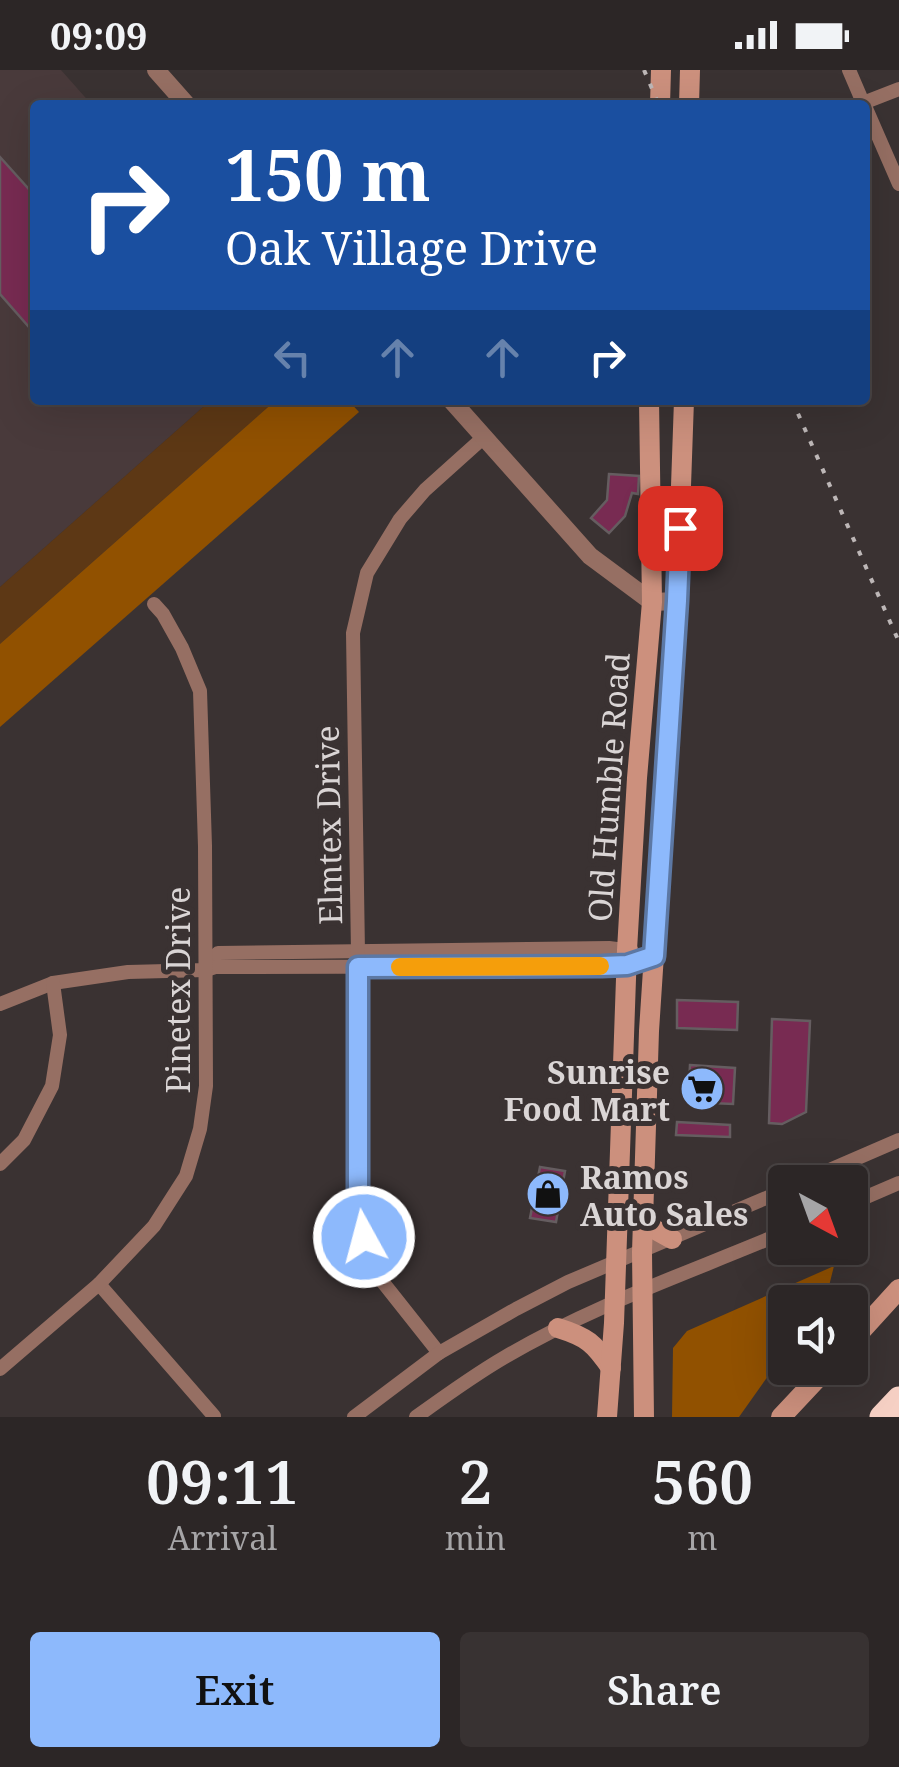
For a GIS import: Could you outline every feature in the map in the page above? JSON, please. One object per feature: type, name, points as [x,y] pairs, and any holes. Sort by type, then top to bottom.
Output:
[{"type":"highway","points":[[882,1417],[899,1399]]},
{"type":"main road","points":[[660,100],[661,70]]},
{"type":"main road","points":[[689,100],[690,70]]},
{"type":"main road","name":"Old Humble Road","points":[[608,1417],[627,958],[652,602],[649,405]]},
{"type":"main road","name":"Old Humble Road","points":[[644,1417],[642,1252],[684,405]]},
{"type":"main road","points":[[637,778],[664,780]]},
{"type":"main road","points":[[644,1216],[652,1228],[672,1239]]},
{"type":"main road","points":[[868,1323],[899,1289]]},
{"type":"main road","points":[[558,1328],[582,1336],[596,1346],[611,1368]]},
{"type":"main road","points":[[782,1417],[811,1385]]},
{"type":"street","points":[[156,70],[183,100]]},
{"type":"street","points":[[849,70],[862,100]]},
{"type":"street","points":[[870,102],[899,89]]},
{"type":"street","points":[[870,119],[899,184]]},
{"type":"street","points":[[455,405],[590,556],[652,602],[677,601]]},
{"type":"street","name":"Elmtex Drive","points":[[438,1353],[370,1266],[358,1208],[353,633],[367,574],[400,519],[425,490],[484,437]]},
{"type":"street","name":"Pinetex Drive","points":[[0,1370],[99,1284],[154,1226],[186,1176],[200,1129],[206,1086],[206,970],[200,691],[182,648],[154,604]]},
{"type":"street","points":[[0,1004],[53,984],[128,972],[206,970],[218,954],[358,960],[654,956]]},
{"type":"street","points":[[0,1164],[24,1140],[52,1086],[60,1036],[53,984]]},
{"type":"street","points":[[841,1165],[899,1140]]},
{"type":"street","points":[[868,1196],[899,1183]]},
{"type":"street","points":[[354,1417],[438,1353],[568,1282],[768,1197]]},
{"type":"street","points":[[416,1417],[476,1374],[558,1328],[768,1239]]},
{"type":"street","points":[[99,1284],[214,1416]]},
{"type":"shaded area","points":[[0,70],[61,70],[88,100],[30,100],[30,405],[205,405],[0,587]]},
{"type":"shaded area","points":[[205,405],[270,405],[0,644],[0,587]]},
{"type":"shaded area","points":[[270,405],[353,405],[359,412],[0,727],[0,644]]},
{"type":"shaded area","points":[[834,1266],[829,1285],[791,1285]]},
{"type":"shaded area","points":[[768,1295],[768,1376],[739,1417],[672,1417],[673,1348],[687,1331]]},
{"type":"building","points":[[0,157],[30,190],[30,328],[0,294]]},
{"type":"building","points":[[609,474],[639,476],[638,494],[632,493],[625,516],[609,533],[591,518],[607,500]]},
{"type":"building","points":[[677,1000],[738,1002],[737,1030],[677,1028]]},
{"type":"building","points":[[772,1019],[810,1021],[806,1112],[782,1124],[769,1123]]},
{"type":"building","points":[[690,1065],[735,1068],[733,1104],[688,1102]]},
{"type":"building","points":[[677,1122],[730,1125],[730,1137],[676,1135]]},
{"type":"building","name":"Ramos Auto Sales","points":[[540,1167],[565,1171],[556,1222],[530,1218]]},
{"type":"railway","points":[[644,70],[657,100]]},
{"type":"railway","points":[[794,405],[899,642]]},
{"type":"slow traffic","points":[[400,967],[600,966]]},
{"type":"place","name":"Sunrise Food Mart","points":[[702,1089]]},
{"type":"place","name":"Ramos Auto Sales","points":[[548,1194]]},
{"type":"route","points":[[364,1237],[358,1208],[358,967],[602,966],[627,965],[654,956],[680,528]]}]
